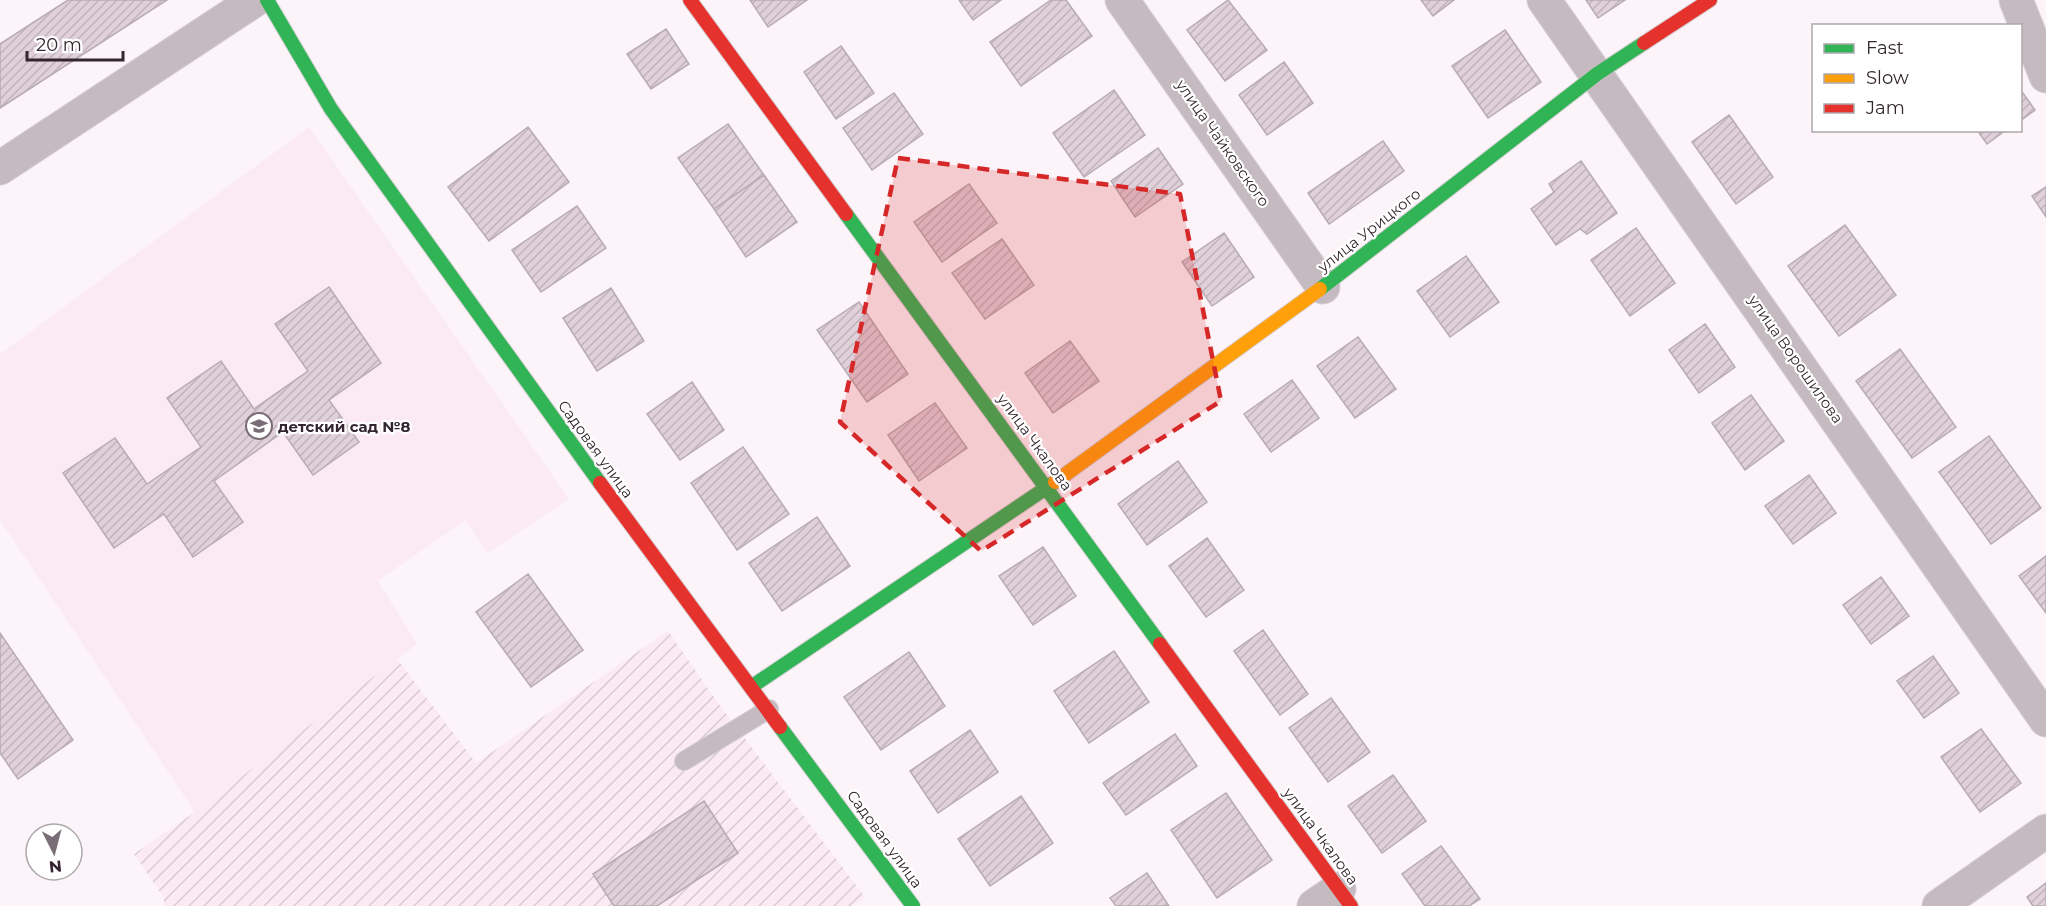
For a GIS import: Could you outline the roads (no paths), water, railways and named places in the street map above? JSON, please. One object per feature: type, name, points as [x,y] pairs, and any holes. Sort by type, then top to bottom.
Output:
[{"type":"street","points":[[0,168],[255,0]]},
{"type":"street","name":"Садовая улица","points":[[267,0],[331,110],[913,906]]},
{"type":"street","name":"улица Чкалова","points":[[690,0],[1048,487],[1335,900]]},
{"type":"street","name":"улица Чайковского","points":[[1122,0],[1323,286]]},
{"type":"street","name":"улица Ворошилова","points":[[1544,0],[2046,720]]},
{"type":"street","name":"улица Урицкого","points":[[751,687],[1048,487],[1323,286],[1597,74],[1710,0]]},
{"type":"street","points":[[2016,0],[2046,76]]},
{"type":"street","points":[[1939,906],[2046,831]]},
{"type":"lane","points":[[684,761],[770,709]]},
{"type":"place","name":"детский сад №8","points":[[259,426]]}]
